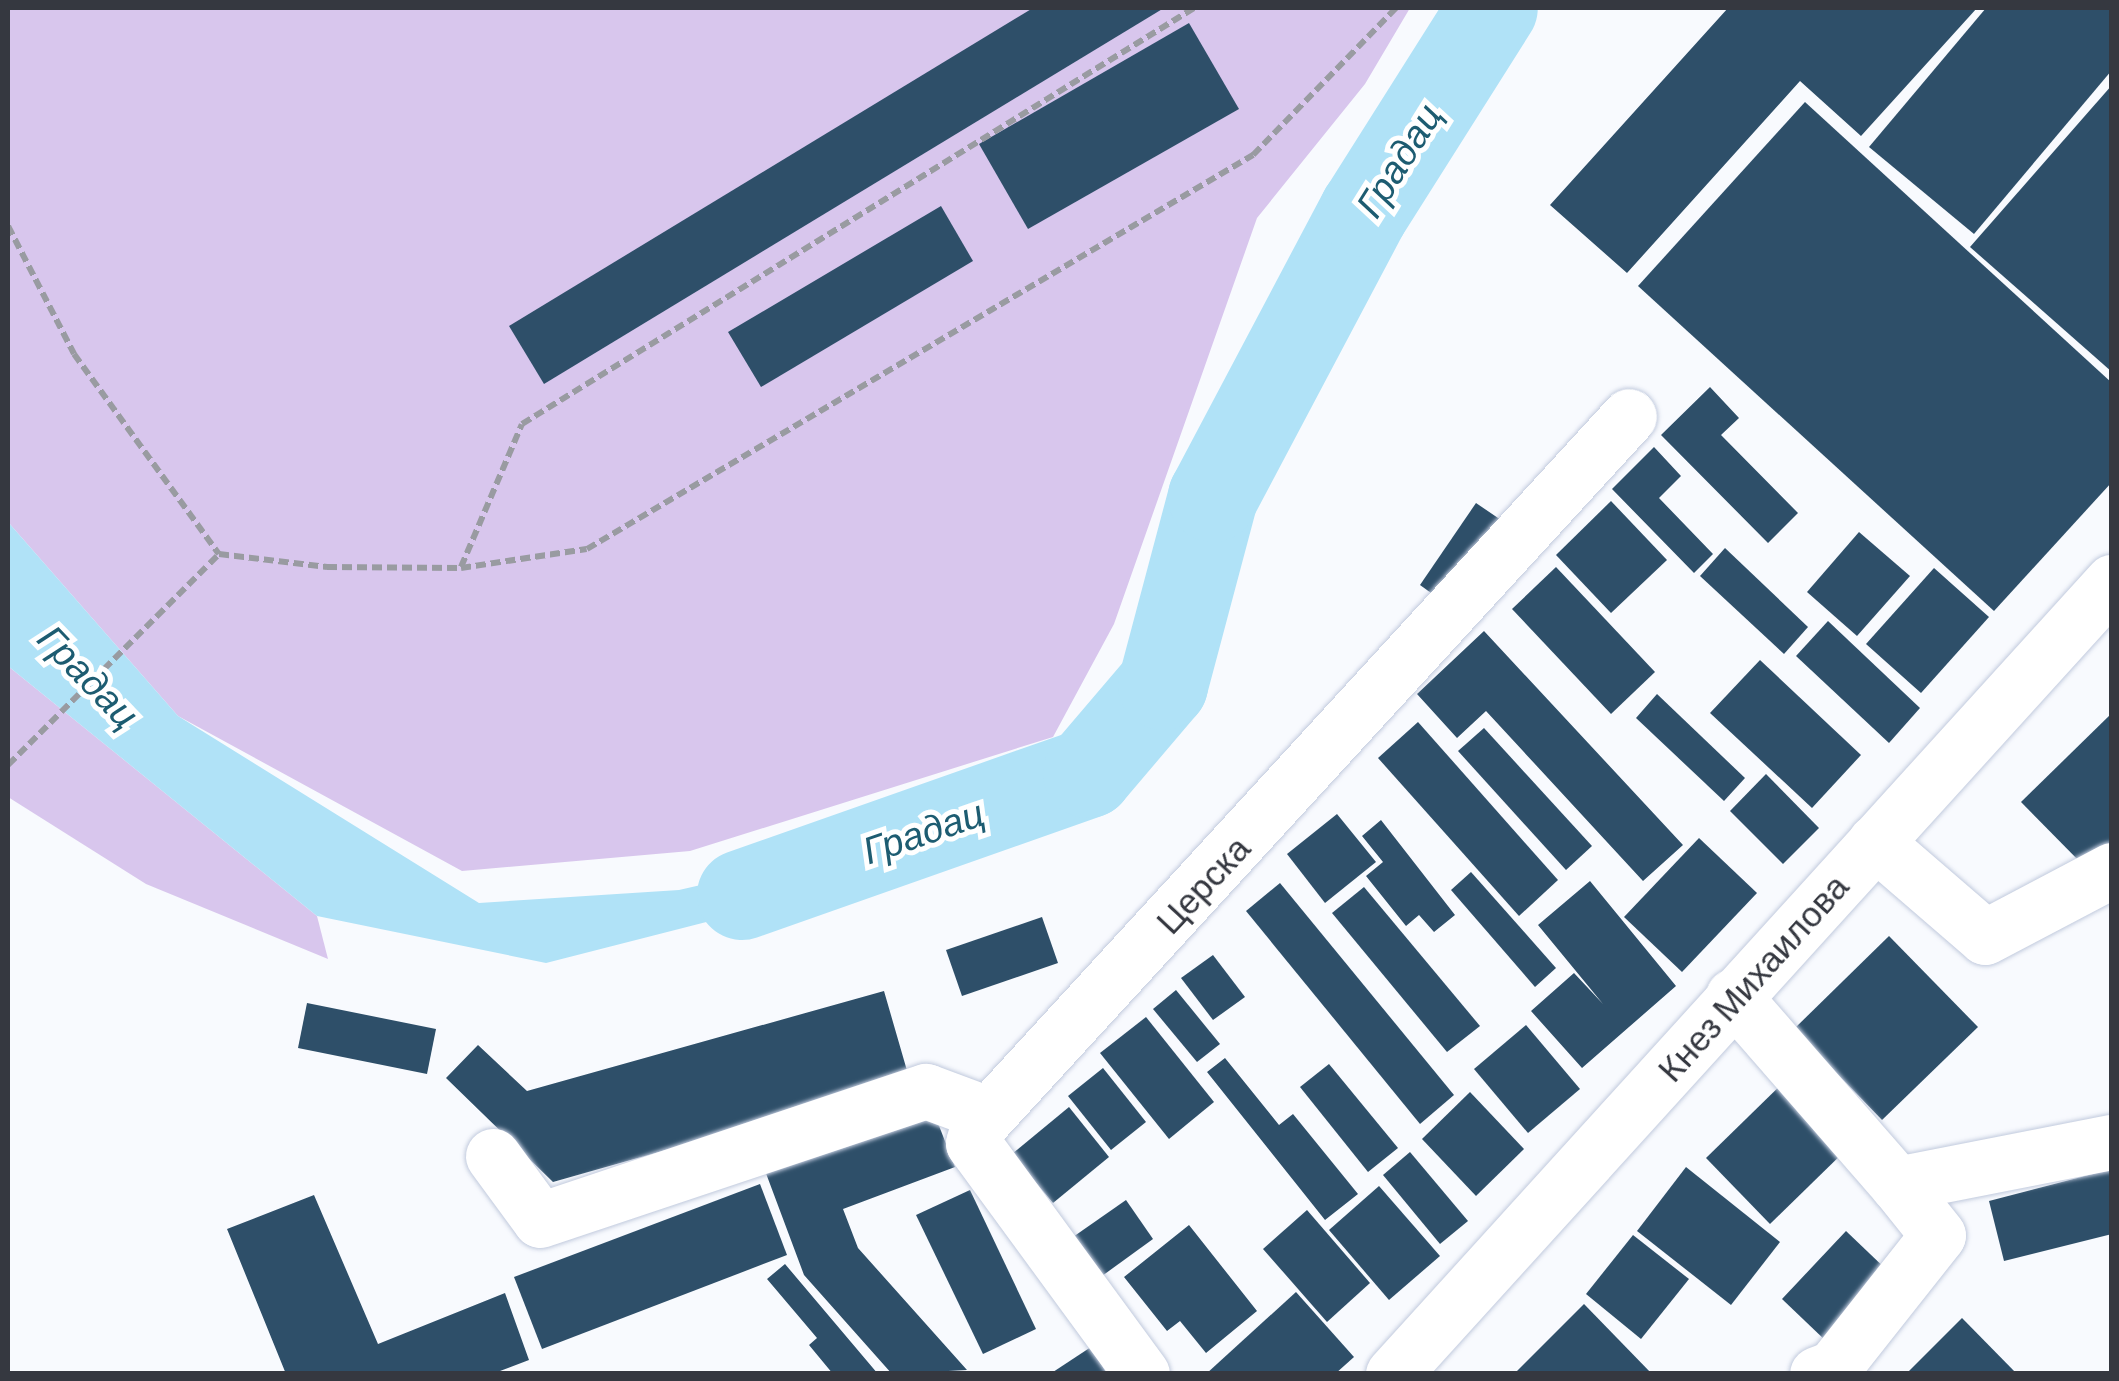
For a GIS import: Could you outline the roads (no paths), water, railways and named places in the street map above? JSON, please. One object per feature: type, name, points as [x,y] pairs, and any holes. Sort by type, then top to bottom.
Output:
[{"type":"street","name":"Церска","points":[[985,1113],[1388,687],[1630,416]]},
{"type":"street","name":"Кнез Михаилова","points":[[1393,1374],[2112,582]]},
{"type":"street","points":[[1875,842],[1986,937],[2112,870]]},
{"type":"street","points":[[1733,996],[1938,1235],[1833,1368],[1817,1374]]},
{"type":"street","points":[[494,1156],[540,1220],[926,1092],[985,1113],[973,1144],[1142,1374]]},
{"type":"street","points":[[1897,1184],[2112,1142]]},
{"type":"water","points":[[8,522],[178,716],[479,903],[679,890],[875,845],[773,905],[546,963],[317,916],[8,666]]},
{"type":"waterway","name":"Градац","points":[[742,895],[1088,773],[1163,685],[1213,497],[1364,212],[1493,8]]}]
